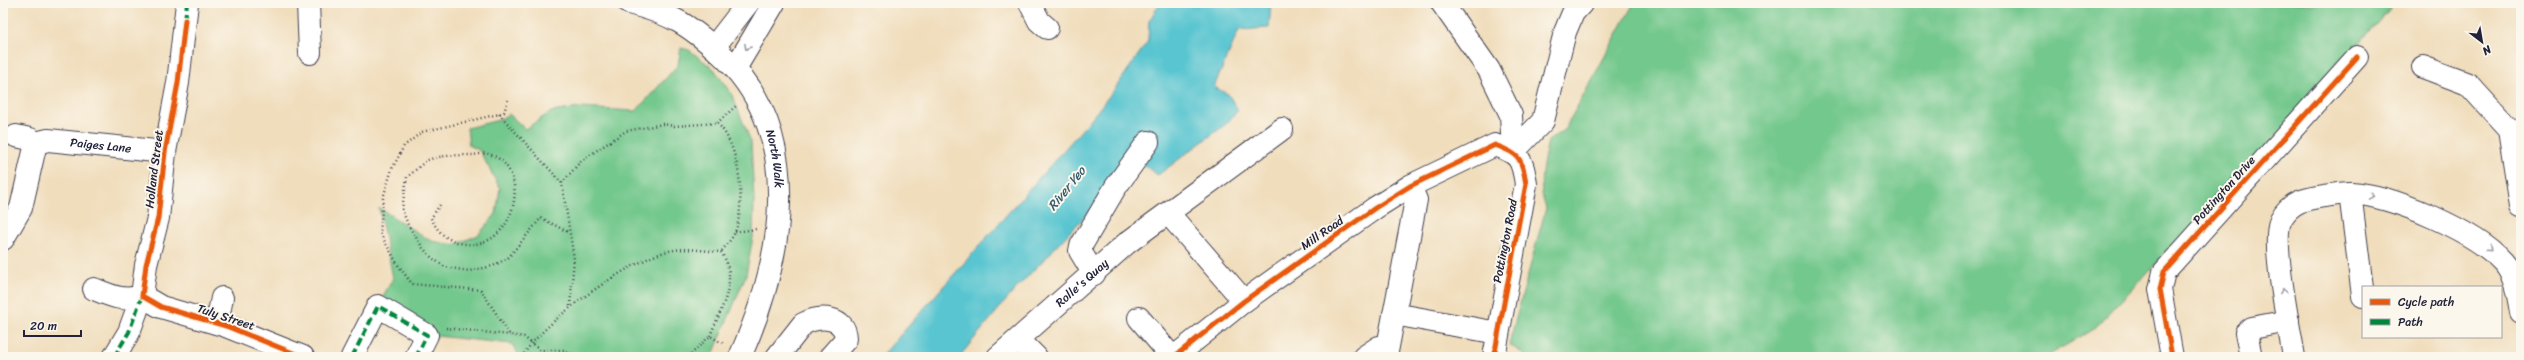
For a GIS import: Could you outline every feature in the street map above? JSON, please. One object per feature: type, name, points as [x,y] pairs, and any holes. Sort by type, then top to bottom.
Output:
[{"type":"street","points":[[308,3],[310,53]]},
{"type":"street","name":"North Walk","points":[[629,3],[664,13],[695,29],[736,67],[753,90],[764,111],[774,137],[780,207],[764,292],[741,356]]},
{"type":"street","points":[[736,67],[774,3]]},
{"type":"street","points":[[1030,3],[1039,21],[1047,28]]},
{"type":"street","points":[[1442,3],[1489,70],[1510,114],[1504,149]]},
{"type":"street","points":[[1504,149],[1543,121],[1565,32],[1573,13],[1582,3]]},
{"type":"street","points":[[714,47],[747,5],[762,21]]},
{"type":"street","name":"Holland Street","points":[[111,348],[129,332],[158,218],[165,152],[178,83],[186,11]]},
{"type":"street","name":"Pottington Drive","points":[[2172,357],[2160,290],[2164,272],[2357,57]]},
{"type":"street","points":[[2423,67],[2468,84],[2509,130],[2521,206]]},
{"type":"street","name":"Rolle's Quay","points":[[998,357],[1094,274],[1127,243],[1282,130]]},
{"type":"street","points":[[3,239],[21,208],[36,144],[30,139],[16,136]]},
{"type":"street","name":"Paiges Lane","points":[[36,144],[48,140],[165,152]]},
{"type":"street","points":[[1094,274],[1080,251],[1081,246],[1115,188],[1148,142]]},
{"type":"street","name":"Mill Road","points":[[1173,357],[1244,301],[1410,186],[1504,149]]},
{"type":"street","name":"Pottington Road","points":[[1494,357],[1526,184],[1522,162],[1504,149]]},
{"type":"street","points":[[1364,357],[1378,347],[1386,352],[1416,200],[1410,186]]},
{"type":"street","points":[[2350,193],[2362,288]]},
{"type":"street","points":[[2294,357],[2282,288],[2278,237],[2280,220],[2291,206],[2302,199],[2350,193],[2379,197],[2419,211],[2481,242],[2512,274],[2521,312]]},
{"type":"street","points":[[1168,213],[1244,301]]},
{"type":"street","points":[[94,290],[120,298],[137,297]]},
{"type":"street","name":"Tuly Street","points":[[137,297],[161,307],[218,323],[303,357]]},
{"type":"street","points":[[218,323],[222,298]]},
{"type":"street","points":[[352,357],[378,306],[427,335],[416,357]]},
{"type":"street","points":[[1394,314],[1498,333]]},
{"type":"street","points":[[1139,318],[1173,357]]},
{"type":"street","points":[[777,357],[803,324],[808,321],[829,319],[841,322],[846,329],[846,339],[830,357]]},
{"type":"street","points":[[2250,357],[2246,333],[2252,328],[2288,321]]},
{"type":"street","points":[[1019,340],[1036,357]]},
{"type":"path","points":[[508,100],[504,112],[500,114],[422,132],[404,146],[392,169],[383,198],[380,232],[398,265],[412,284],[481,290],[510,335]]},
{"type":"path","points":[[500,114],[562,183],[568,232],[574,259],[570,306]]},
{"type":"path","points":[[562,183],[581,161],[626,131],[663,124],[674,126],[717,123],[726,132],[737,161],[739,187],[737,226],[721,252]]},
{"type":"path","points":[[440,205],[431,218],[437,231],[454,241],[473,246],[497,236],[512,214],[516,188],[504,164],[489,154],[429,160],[407,177],[402,209],[408,226],[432,258],[445,267],[469,271],[486,268],[508,258],[541,218],[568,232]]},
{"type":"path","points":[[522,357],[530,343],[570,306],[656,255],[680,250],[721,252]]},
{"type":"path","points":[[688,357],[710,336],[727,293],[731,275],[728,263],[721,252]]},
{"type":"path","points":[[422,332],[440,327],[524,337],[540,350],[564,350],[578,357]]},
{"type":"path","points":[[710,336],[741,356]]},
{"type":"green space","points":[[1634,3],[2395,3],[2277,136],[2095,328],[2046,357],[1527,357],[1509,344],[1546,208],[1543,200],[1541,183],[1548,141],[1565,129]]},
{"type":"green space","points":[[681,48],[689,50],[714,69],[732,95],[751,142],[754,199],[753,237],[746,275],[712,357],[520,357],[512,344],[427,335],[378,306],[393,278],[379,208],[431,241],[454,245],[478,235],[496,214],[500,188],[479,150],[469,145],[467,128],[499,120],[509,114],[525,129],[551,112],[578,108],[636,111],[678,65]]},
{"type":"water","name":"River Yeo","points":[[1160,3],[1271,3],[1269,28],[1239,30],[1214,87],[1228,94],[1238,110],[1226,124],[1158,175],[1139,162],[1120,172],[1087,214],[1013,292],[959,357],[881,357],[1086,125],[1114,90],[1148,41],[1149,21]]},
{"type":"marked path","points":[[185,20],[187,3]]},
{"type":"marked path","points":[[114,357],[129,332],[142,296]]},
{"type":"marked path","points":[[352,357],[378,306],[427,335],[416,357]]},
{"type":"cycle path","points":[[185,20],[178,83],[165,152],[158,218],[146,265],[142,296],[161,307],[226,326],[303,357]]},
{"type":"cycle path","points":[[2172,357],[2160,289],[2164,272],[2357,57]]},
{"type":"cycle path","points":[[1174,357],[1244,301],[1375,208],[1410,186],[1495,145],[1515,154],[1523,168],[1526,184],[1494,357]]}]
